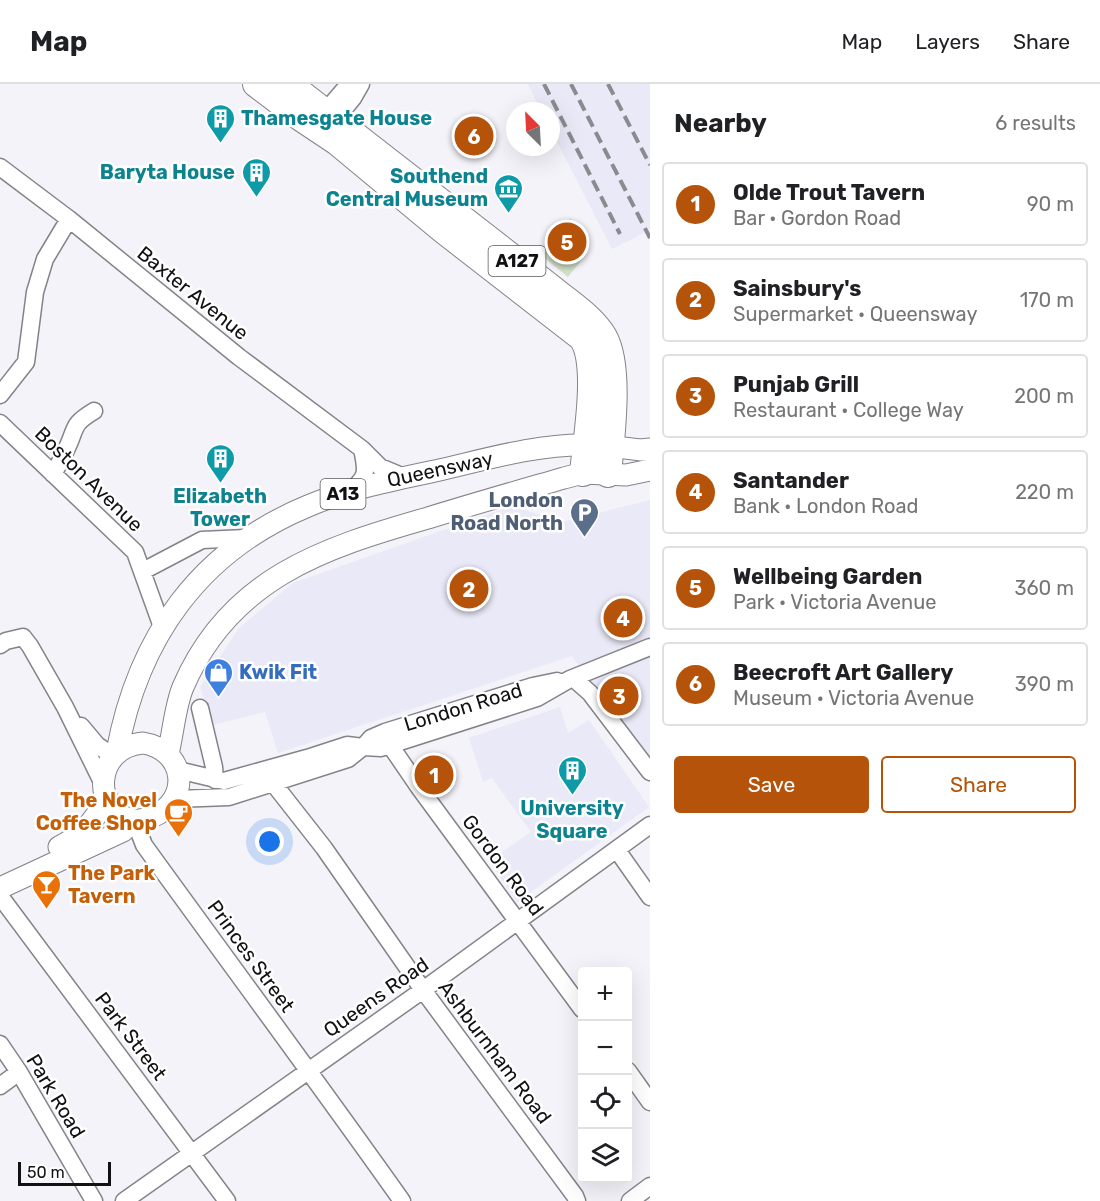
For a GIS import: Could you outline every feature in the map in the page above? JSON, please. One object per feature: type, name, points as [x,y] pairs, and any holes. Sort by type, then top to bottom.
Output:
[{"type":"highway","name":"A127","points":[[256,84],[327,125]]},
{"type":"highway","name":"A127","points":[[289,84],[327,125],[443,230],[582,338],[589,352],[598,446],[596,473]]},
{"type":"main road","name":"Queensway","points":[[105,792],[105,770],[115,754],[134,685],[142,664],[162,627],[182,597],[201,576],[246,538],[309,505],[404,477],[549,448],[598,446],[650,449]]},
{"type":"main road","name":"Queensway","points":[[175,799],[178,790],[173,762],[182,690],[199,656],[234,611],[274,578],[300,563],[360,538],[596,473],[633,474],[650,470]]},
{"type":"main road","points":[[115,754],[134,744],[143,743],[152,745],[173,762]]},
{"type":"main road","points":[[105,792],[114,810],[121,816],[138,820]]},
{"type":"main road","points":[[0,878],[78,836],[95,818],[105,792]]},
{"type":"main road","points":[[0,888],[123,831],[138,820],[164,812],[175,799]]},
{"type":"street","points":[[327,125],[349,84]]},
{"type":"street","points":[[327,125],[353,98],[361,84]]},
{"type":"street","name":"Baxter Avenue","points":[[0,167],[69,219],[239,357],[362,449],[380,468],[404,477]]},
{"type":"street","points":[[0,395],[26,362],[35,292],[45,259],[69,219]]},
{"type":"street","points":[[54,474],[68,446],[72,431],[77,424],[94,411]]},
{"type":"street","name":"Boston Avenue","points":[[0,423],[135,552],[162,627]]},
{"type":"street","points":[[348,492],[365,477],[366,468],[362,449]]},
{"type":"street","points":[[143,570],[202,540],[246,538]]},
{"type":"street","points":[[0,645],[6,641],[23,637],[30,646],[65,707],[105,792]]},
{"type":"street","name":"London Road","points":[[173,762],[215,780],[224,781],[347,745],[374,749],[537,698],[571,678],[650,647]]},
{"type":"street","points":[[571,678],[590,693],[650,772]]},
{"type":"street","name":"London Road","points":[[175,799],[229,797],[348,759],[371,738],[385,732],[533,686],[571,678]]},
{"type":"street","points":[[65,707],[97,745],[115,754]]},
{"type":"street","points":[[200,708],[215,780]]},
{"type":"street","name":"Gordon Road","points":[[390,745],[578,1003]]},
{"type":"street","name":"Ashburnham Road","points":[[273,783],[324,848],[423,990],[577,1201]]},
{"type":"street","name":"Princes Street","points":[[138,820],[139,832],[144,845],[402,1201]]},
{"type":"street","name":"Queens Road","points":[[124,1201],[423,990],[650,825]]},
{"type":"street","points":[[617,850],[650,897]]},
{"type":"street","name":"Park Street","points":[[0,896],[227,1201]]},
{"type":"street","name":"Park Road","points":[[0,1044],[19,1072],[94,1201]]},
{"type":"street","points":[[0,1086],[19,1072]]},
{"type":"street","points":[[630,1075],[650,1102]]},
{"type":"street","points":[[630,1201],[650,1186]]},
{"type":"shaded area","points":[[528,84],[650,84],[650,230],[612,249],[560,148],[560,102],[537,102]]},
{"type":"shaded area","points":[[650,500],[650,759],[572,656],[278,753],[265,712],[213,725],[200,687],[239,628],[293,583],[512,506],[562,522]]},
{"type":"shaded area","name":"University Square","points":[[560,707],[568,733],[589,720],[649,807],[517,902],[489,861],[531,832],[492,778],[483,782],[469,738]]},
{"type":"green space","points":[[570,218],[580,228],[583,258],[568,277],[542,256]]},
{"type":"railway","points":[[544,84],[620,234]]},
{"type":"railway","points":[[571,84],[650,238]]},
{"type":"railway","points":[[608,84],[650,165]]},
{"type":"place","name":"Beecroft Art Gallery","points":[[474,136]]},
{"type":"place","name":"Thamesgate House","points":[[220,144]]},
{"type":"place","name":"Baryta House","points":[[256,198]]},
{"type":"place","name":"Southend Central Museum","points":[[509,214]]},
{"type":"place","name":"Wellbeing Garden","points":[[567,242]]},
{"type":"place","name":"Elizabeth Tower","points":[[220,484]]},
{"type":"place","name":"London Road North","points":[[584,538]]},
{"type":"place","name":"Sainsbury's","points":[[469,589]]},
{"type":"place","name":"Santander","points":[[623,618]]},
{"type":"place","name":"Punjab Grill","points":[[619,696]]},
{"type":"place","name":"Kwik Fit","points":[[218,698]]},
{"type":"place","name":"Olde Trout Tavern","points":[[434,775]]},
{"type":"place","name":"University Square","points":[[572,796]]},
{"type":"place","name":"The Novel Coffee Shop","points":[[178,838]]},
{"type":"place","name":"The Park Tavern","points":[[47,910]]}]
